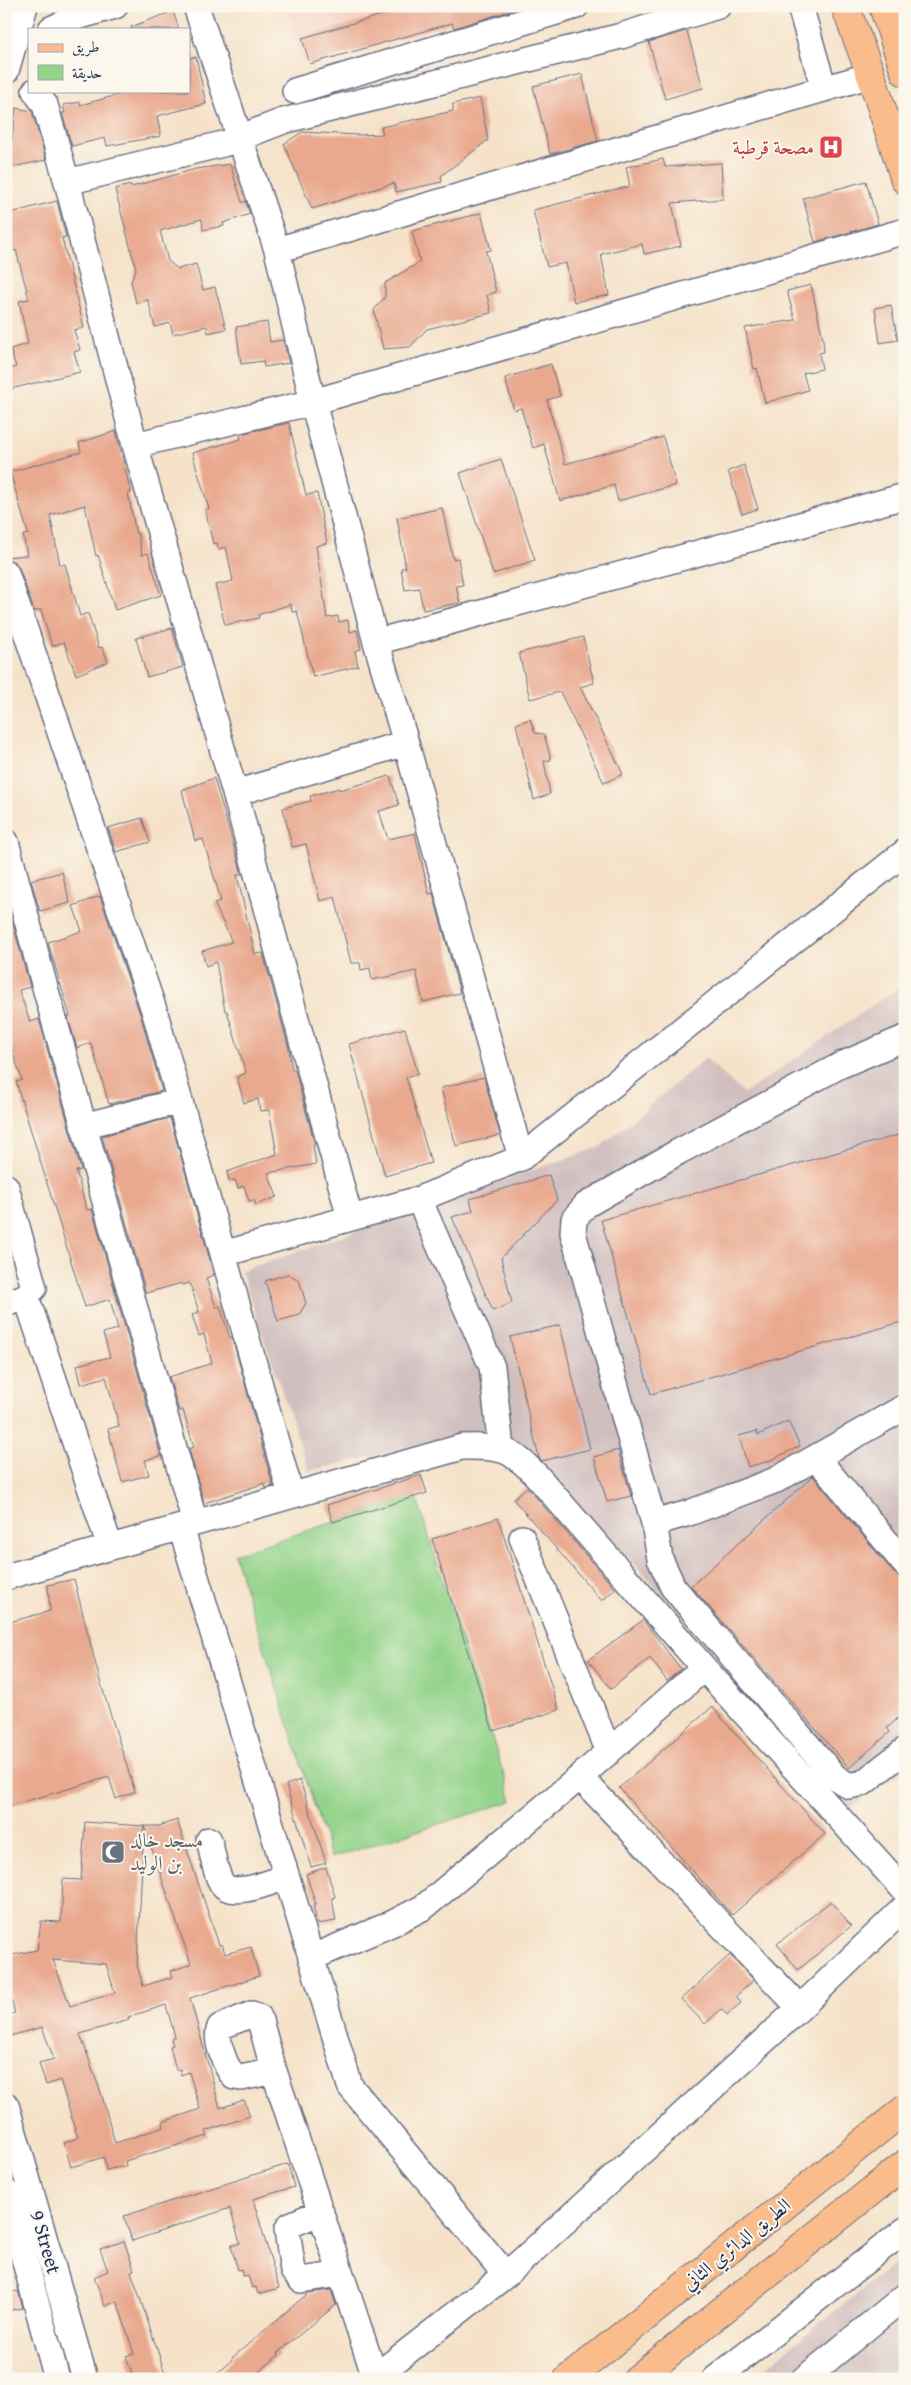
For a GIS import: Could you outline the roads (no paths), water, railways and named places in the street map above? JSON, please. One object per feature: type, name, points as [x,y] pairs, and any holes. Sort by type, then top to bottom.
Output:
[{"type":"main road","points":[[845,6],[871,75],[905,180]]},
{"type":"main road","points":[[883,6],[905,72]]},
{"type":"main road","points":[[844,2158],[905,2092]]},
{"type":"main road","name":"الطريق الدائري الثاني","points":[[567,2378],[905,2109]]},
{"type":"main road","points":[[637,2379],[905,2164]]},
{"type":"street","points":[[7,66],[25,6]]},
{"type":"street","points":[[53,28],[78,17],[115,6]]},
{"type":"street","points":[[196,6],[278,250],[313,402],[376,642],[406,743],[521,1158]]},
{"type":"street","points":[[295,91],[576,6]]},
{"type":"street","points":[[67,182],[240,140],[252,133],[283,121],[621,36],[718,6]]},
{"type":"street","points":[[800,6],[824,89]]},
{"type":"street","points":[[7,66],[28,48]]},
{"type":"street","points":[[7,66],[28,82]]},
{"type":"street","points":[[278,250],[871,75]]},
{"type":"street","points":[[36,92],[45,105],[67,182],[135,445],[234,793],[350,1218]]},
{"type":"street","points":[[135,445],[313,402],[905,231]]},
{"type":"street","points":[[376,642],[905,496]]},
{"type":"street","points":[[6,573],[155,1013],[291,1495]]},
{"type":"street","points":[[234,793],[406,743]]},
{"type":"street","points":[[6,842],[188,1525],[286,1878],[350,2086],[506,2275]]},
{"type":"street","points":[[223,1254],[418,1199],[521,1158],[905,852]]},
{"type":"street","points":[[905,1038],[842,1065],[678,1152],[586,1206],[574,1220],[573,1233],[654,1523],[660,1559],[673,1587],[835,1778],[849,1786],[863,1784],[905,1750]]},
{"type":"street","points":[[83,1126],[180,1101]]},
{"type":"street","points":[[6,1187],[34,1288],[16,1300],[110,1547]]},
{"type":"street","points":[[418,1199],[492,1367],[501,1449]]},
{"type":"street","points":[[654,1523],[690,1513],[776,1480],[905,1407]]},
{"type":"street","points":[[6,1577],[462,1447],[484,1446],[501,1449],[518,1456],[538,1477],[704,1668],[905,1891]]},
{"type":"street","points":[[816,1457],[905,1564]]},
{"type":"street","points":[[522,1538],[609,1752]]},
{"type":"street","points":[[310,1958],[393,1923],[424,1907],[580,1777],[704,1668]]},
{"type":"street","points":[[580,1777],[800,2008]]},
{"type":"street","points":[[209,1840],[220,1882],[225,1888],[236,1892],[286,1878]]},
{"type":"street","points":[[274,2071],[373,2378],[506,2275],[800,2008],[905,1908]]},
{"type":"street","name":"9 Street","points":[[6,2105],[14,2159],[85,2379]]},
{"type":"street","name":"9 Street","points":[[6,2192],[56,2379]]},
{"type":"street","points":[[321,2212],[290,2225],[287,2230],[293,2271],[300,2280],[341,2274]]},
{"type":"street","points":[[715,2379],[905,2230]]},
{"type":"street","points":[[804,2379],[905,2296]]},
{"type":"place","name":"مصحة قرطبة","points":[[831,147]]},
{"type":"place","name":"مسجد خالد بن الوليد","points":[[113,1852]]}]
